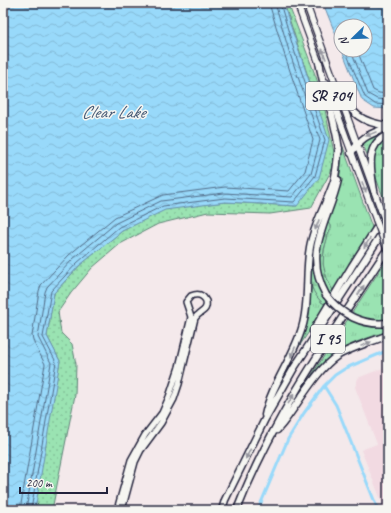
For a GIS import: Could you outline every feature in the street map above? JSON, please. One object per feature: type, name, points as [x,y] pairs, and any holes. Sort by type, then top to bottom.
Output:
[{"type":"highway","points":[[319,62],[322,81],[336,131],[340,160],[336,189],[319,238],[315,258],[318,277],[326,295],[339,310],[356,319],[369,323],[388,323]]},
{"type":"highway","points":[[337,91],[347,106],[358,116],[375,124],[388,127]]},
{"type":"highway","points":[[351,153],[357,144],[366,136],[388,127]]},
{"type":"highway","points":[[374,190],[370,163],[371,153],[376,143],[388,135]]},
{"type":"highway","points":[[265,419],[268,403],[293,353],[304,323],[310,246],[313,234],[334,181],[338,148]]},
{"type":"highway","points":[[302,355],[316,327],[385,210]]},
{"type":"highway","name":"I 95","points":[[222,510],[225,500],[265,419],[302,355],[388,224]]},
{"type":"highway","name":"I 95","points":[[237,510],[251,476],[272,434],[302,380],[388,248]]},
{"type":"highway","points":[[272,434],[283,424],[315,378],[329,362],[338,356],[388,336]]},
{"type":"main road","name":"SR 704","points":[[297,3],[388,252]]},
{"type":"main road","name":"SR 704","points":[[306,3],[374,190],[385,210],[388,228]]},
{"type":"street","points":[[117,510],[130,460],[145,435],[162,413],[171,393],[191,317],[186,302],[191,296],[197,294],[201,295],[206,301],[206,308],[195,318],[174,399],[161,423],[141,450],[135,462],[122,510]]},
{"type":"shaded area","points":[[388,366],[388,510],[385,510],[361,450],[377,444],[355,387],[358,378]]},
{"type":"green space","points":[[284,3],[288,3],[316,77],[322,96],[336,162],[311,208],[270,214],[208,212],[158,224],[120,244],[92,268],[71,293],[58,312],[61,333],[72,344],[76,364],[75,395],[52,510],[31,510],[60,361],[47,336],[54,293],[81,264],[122,231],[165,209],[225,202],[297,206],[315,98]]},
{"type":"green space","points":[[388,131],[388,133],[368,157],[362,142],[369,137]]},
{"type":"green space","points":[[338,133],[373,230],[333,294],[325,273],[323,262],[327,236],[331,228],[331,226],[327,223],[341,169],[341,150]]},
{"type":"green space","points":[[388,137],[387,207],[376,176],[373,152],[380,142]]},
{"type":"green space","points":[[327,223],[331,225],[331,229],[327,236],[324,249],[323,264],[327,280],[334,292],[331,298],[322,282],[318,265],[320,241]]},
{"type":"green space","points":[[312,252],[313,269],[317,282],[327,300],[324,304],[314,292],[310,281],[309,263]]},
{"type":"green space","points":[[385,262],[388,271],[388,331],[357,342],[335,353],[318,369],[304,390],[313,373]]},
{"type":"green space","points":[[310,277],[312,288],[322,303],[327,300],[329,302],[294,354]]},
{"type":"water","name":"Clear Lake","points":[[3,3],[283,3],[329,140],[319,178],[297,206],[225,202],[165,210],[122,231],[79,266],[54,293],[47,336],[60,361],[35,510],[3,510]]},
{"type":"water","points":[[323,3],[388,3],[388,109],[374,108],[362,100],[345,58],[373,58],[373,18],[333,18],[333,28]]},
{"type":"waterway","points":[[258,510],[288,439],[304,413],[324,386],[335,375],[346,368],[384,352]]},
{"type":"waterway","points":[[324,386],[336,405],[378,510]]}]
